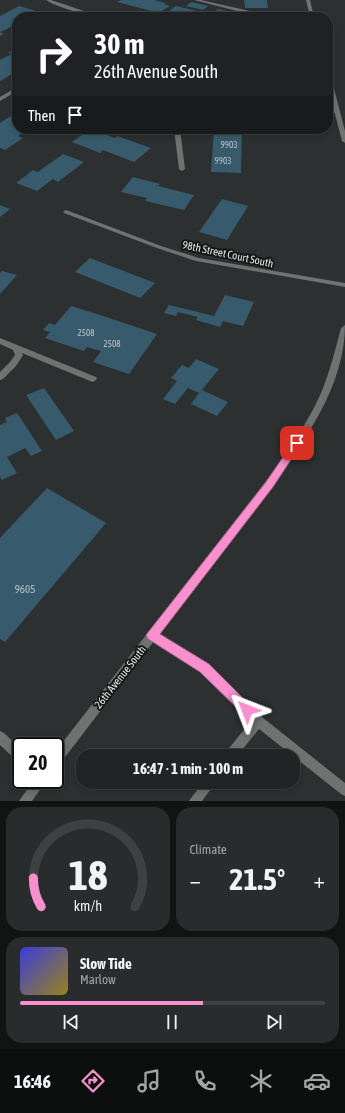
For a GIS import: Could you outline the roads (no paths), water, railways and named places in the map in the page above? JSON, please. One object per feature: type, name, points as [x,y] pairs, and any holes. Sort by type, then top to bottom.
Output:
[{"type":"street","points":[[48,0],[83,12]]},
{"type":"street","points":[[196,0],[250,12]]},
{"type":"street","points":[[308,0],[311,12]]},
{"type":"street","points":[[0,99],[12,92]]},
{"type":"street","points":[[333,96],[345,141]]},
{"type":"street","points":[[178,134],[182,169]]},
{"type":"street","name":"98th Street Court South","points":[[66,212],[159,248],[198,260],[345,285]]},
{"type":"street","name":"26th Avenue South","points":[[64,749],[269,484],[290,454],[311,421],[325,393],[335,366],[345,328]]},
{"type":"street","points":[[0,341],[93,379]]},
{"type":"street","points":[[0,377],[13,364],[19,355],[16,348]]},
{"type":"street","points":[[152,635],[204,668],[258,721],[345,790]]},
{"type":"street","points":[[236,749],[258,721]]},
{"type":"street","points":[[0,737],[12,748]]},
{"type":"street","points":[[25,801],[34,789]]},
{"type":"street","points":[[195,801],[204,789]]}]
